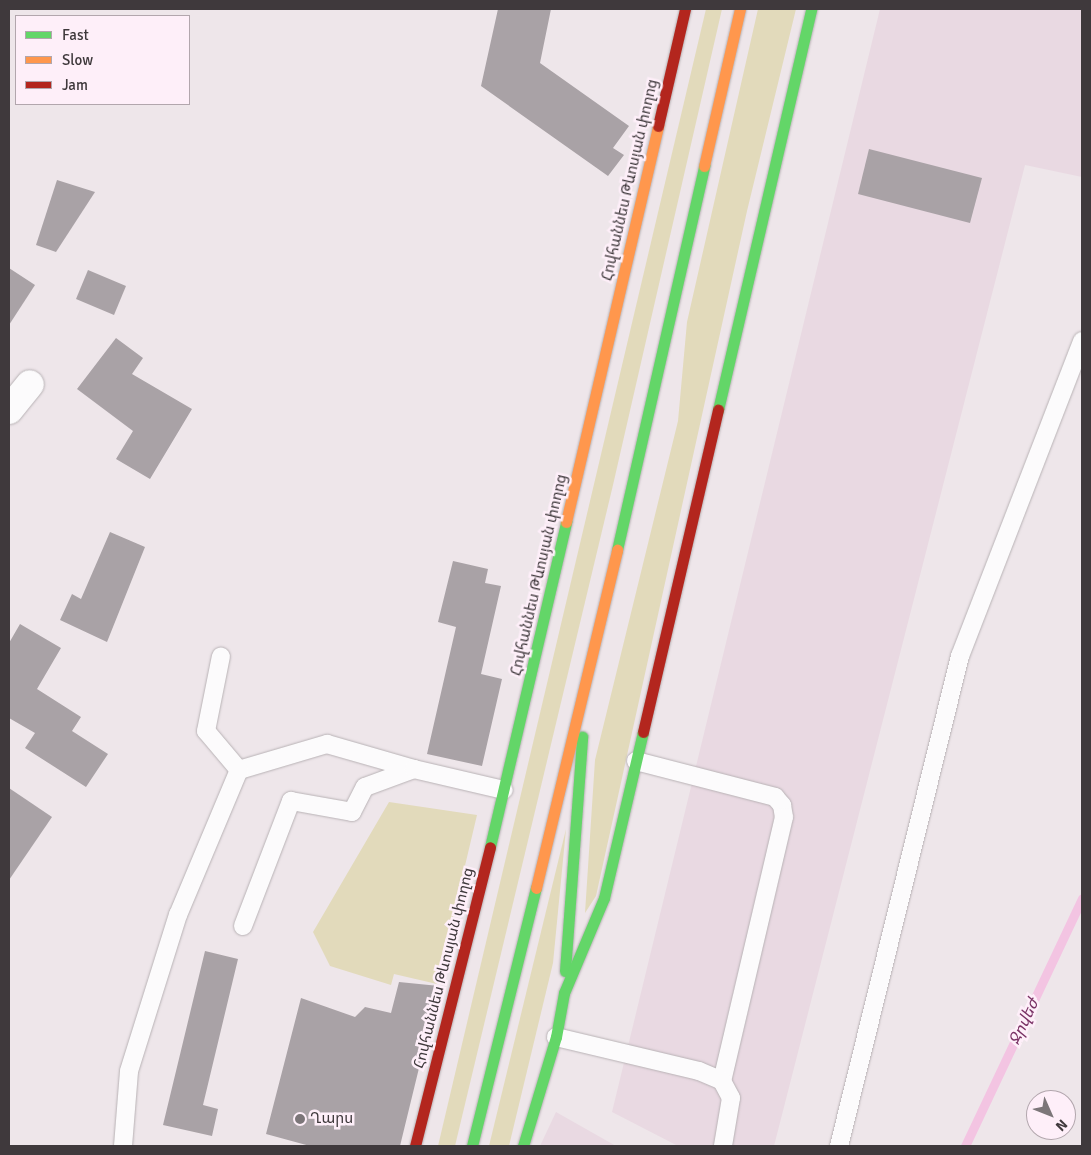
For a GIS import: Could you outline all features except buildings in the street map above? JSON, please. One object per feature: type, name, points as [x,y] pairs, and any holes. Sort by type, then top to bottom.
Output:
[{"type":"main road","name":"Հովհաննես Թևոսյան փողոց","points":[[415,1146],[504,790],[685,9]]},
{"type":"main road","points":[[472,1146],[585,694],[740,9]]},
{"type":"main road","points":[[564,993],[604,898],[811,9]]},
{"type":"main road","points":[[523,1146],[556,1037],[564,993],[585,694]]},
{"type":"street","points":[[9,410],[30,384]]},
{"type":"lane","points":[[839,1146],[960,656],[1082,341]]},
{"type":"lane","points":[[221,656],[206,731],[239,770]]},
{"type":"lane","points":[[239,770],[327,744],[414,769],[504,790]]},
{"type":"lane","points":[[636,760],[775,797],[782,805],[784,817],[722,1081]]},
{"type":"lane","points":[[242,926],[291,801],[352,812],[365,786],[414,769]]},
{"type":"lane","points":[[123,1146],[129,1071],[178,915],[239,770]]},
{"type":"lane","points":[[556,1037],[699,1071],[722,1081],[731,1098],[722,1146]]},
{"type":"shaded area","points":[[706,9],[722,9],[613,485],[455,1146],[438,1146]]},
{"type":"shaded area","points":[[758,9],[796,9],[747,211],[596,896],[585,913],[595,760],[678,421],[687,322]]},
{"type":"shaded area","points":[[880,9],[1082,9],[1082,177],[1025,165],[774,1146],[678,1146],[612,1112]]},
{"type":"shaded area","points":[[389,802],[477,815],[437,984],[394,974],[391,985],[330,966],[313,932]]},
{"type":"shaded area","points":[[566,829],[553,963],[509,1146],[489,1146]]},
{"type":"shaded area","points":[[556,1112],[616,1146],[540,1146]]},
{"type":"waterway","name":"Ջրվեժ","points":[[965,1146],[1082,898]]},
{"type":"traffic: fast","points":[[718,410],[811,9]]},
{"type":"traffic: fast","points":[[617,550],[704,166]]},
{"type":"traffic: fast","points":[[490,847],[566,522]]},
{"type":"traffic: fast","points":[[523,1146],[556,1037],[564,993],[604,898],[643,732]]},
{"type":"traffic: fast","points":[[565,971],[582,737]]},
{"type":"traffic: fast","points":[[472,1146],[536,888]]},
{"type":"traffic: slow","points":[[704,166],[740,9]]},
{"type":"traffic: slow","points":[[566,522],[658,126]]},
{"type":"traffic: slow","points":[[536,888],[617,550]]},
{"type":"traffic: jam","points":[[658,126],[685,9]]},
{"type":"traffic: jam","points":[[643,732],[718,410]]},
{"type":"traffic: jam","points":[[415,1146],[490,847]]},
{"type":"place","name":"Ղարս","points":[[300,1119]]}]
